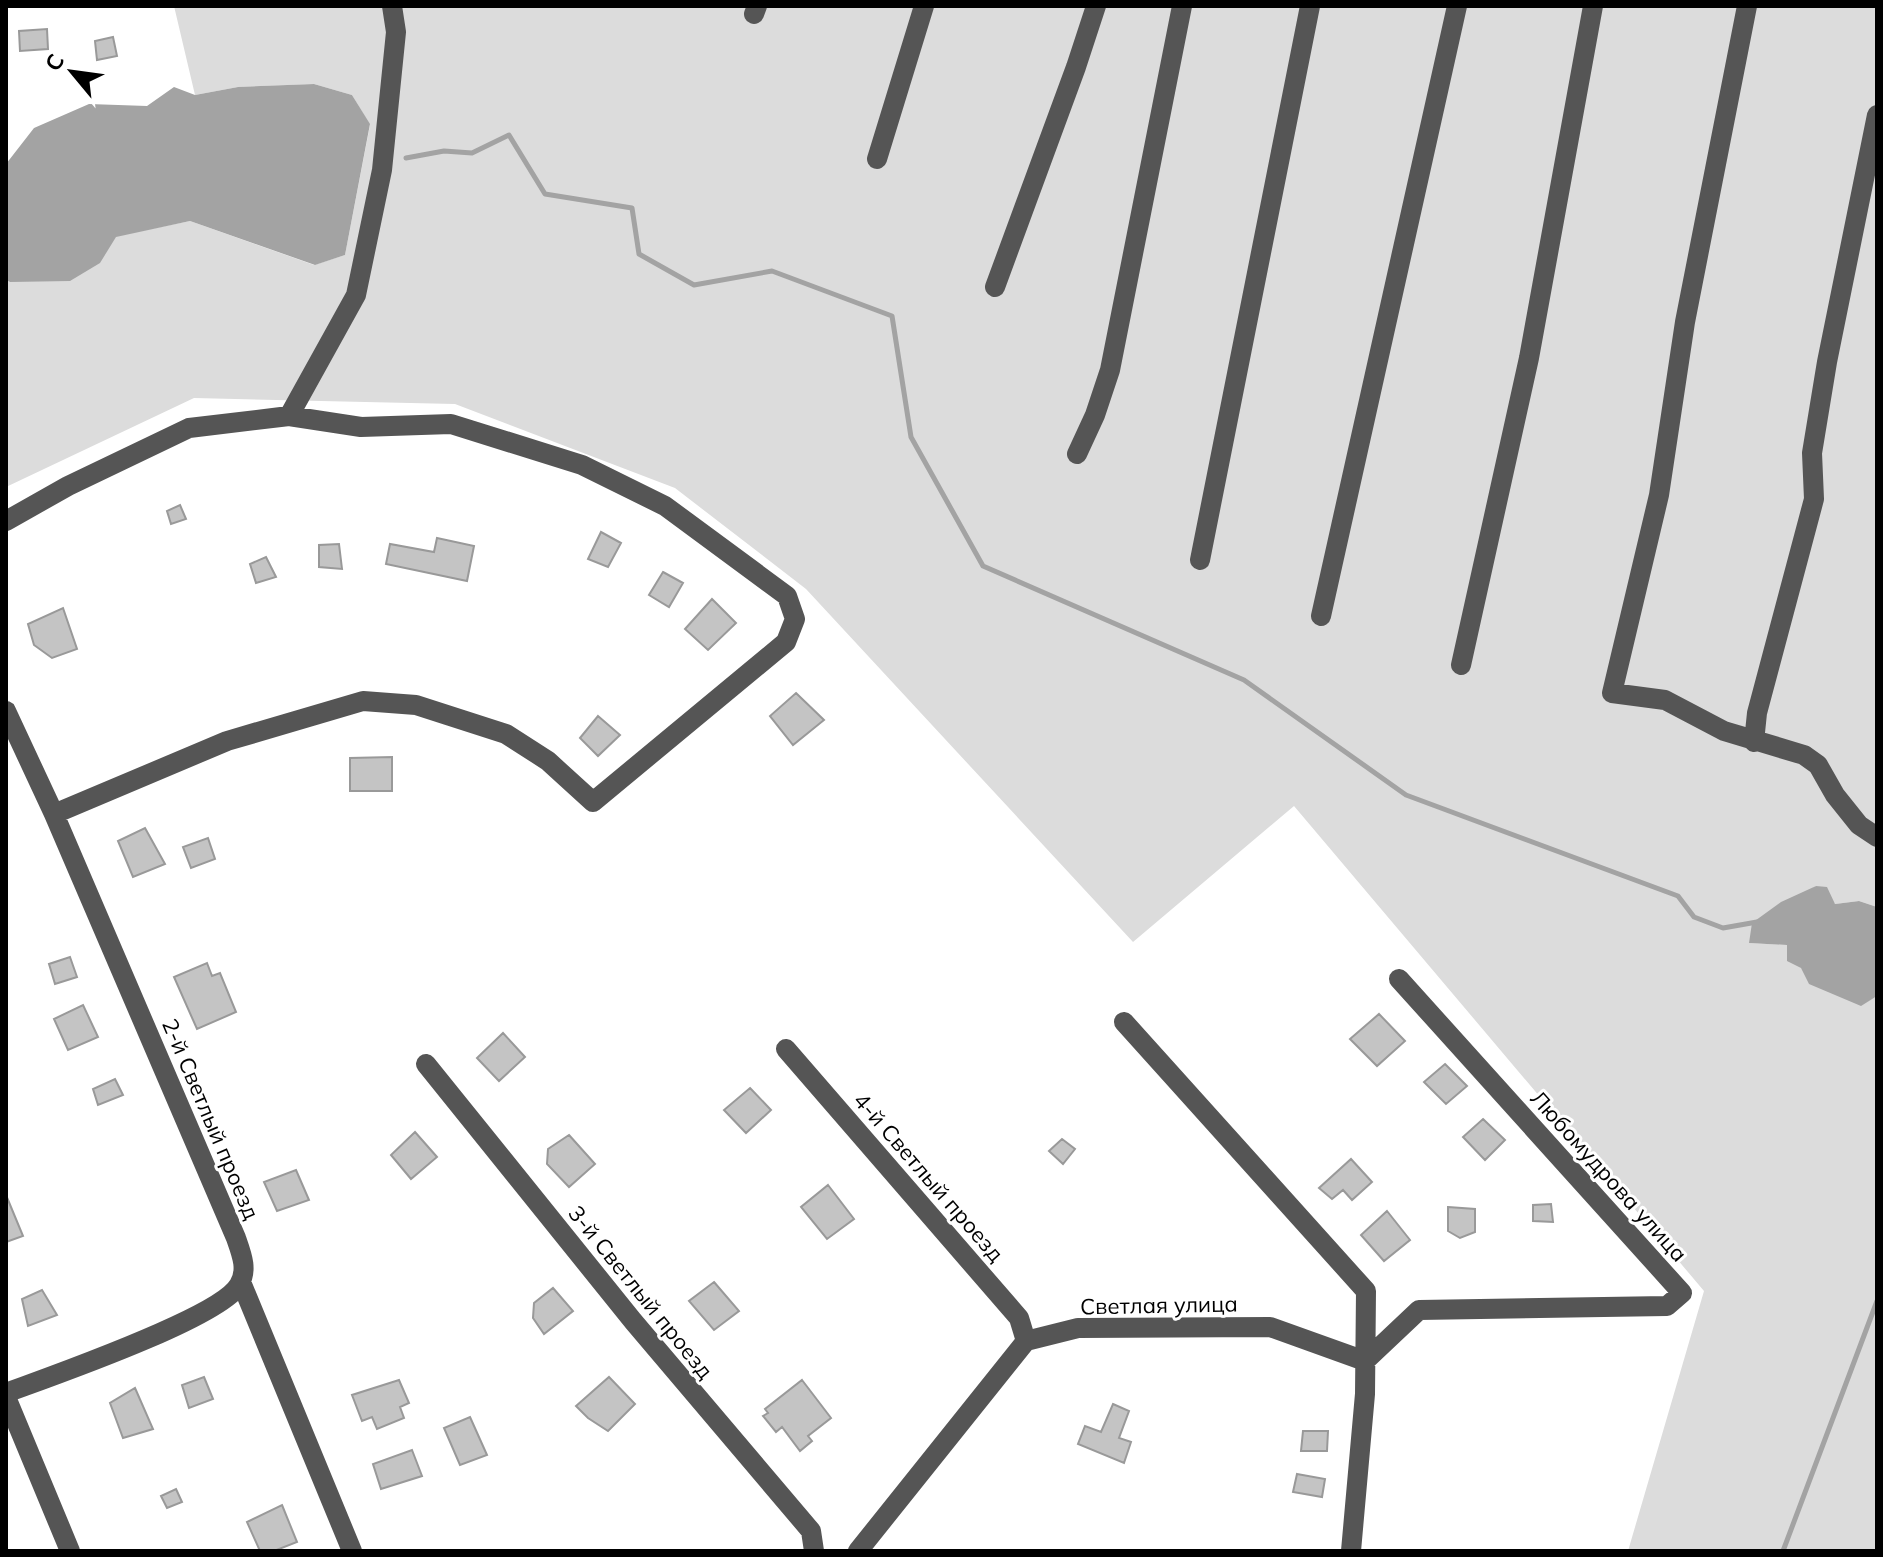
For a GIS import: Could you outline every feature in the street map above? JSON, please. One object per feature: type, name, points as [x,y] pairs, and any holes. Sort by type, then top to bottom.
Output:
[{"type":"street","points":[[289,416],[356,295],[382,170],[396,32],[392,6]]},
{"type":"street","points":[[877,159],[924,6]]},
{"type":"street","points":[[995,287],[1096,6]]},
{"type":"street","points":[[1077,454],[1095,415],[1110,370],[1182,6]]},
{"type":"street","points":[[1200,560],[1310,6]]},
{"type":"street","points":[[1321,616],[1457,6]]},
{"type":"street","points":[[1461,665],[1529,358],[1593,6]]},
{"type":"street","points":[[1747,6],[1685,322],[1659,495],[1612,693],[1665,700],[1724,731],[1804,755],[1818,765],[1835,795],[1859,825],[1877,837]]},
{"type":"street","points":[[1754,742],[1757,713],[1814,499],[1812,453],[1827,362],[1877,115]]},
{"type":"street","points":[[6,521],[68,486],[189,428],[289,416],[361,427],[451,424],[582,465],[665,506],[787,596],[795,619],[786,642],[593,802],[548,761],[506,734],[416,705],[363,701],[227,741],[54,814]]},
{"type":"street","name":"2-й Светлый проезд","points":[[6,711],[54,814],[236,1238],[244,1271],[241,1282],[352,1551]]},
{"type":"street","name":"Любомудрова улица","points":[[1365,1361],[1419,1310],[1667,1306],[1682,1293],[1399,979]]},
{"type":"street","points":[[1124,1022],[1366,1291],[1365,1394],[1351,1551]]},
{"type":"street","name":"4-й Светлый проезд","points":[[786,1049],[1019,1318],[1026,1341]]},
{"type":"street","name":"3-й Светлый проезд","points":[[426,1064],[633,1321],[811,1531],[814,1551]]},
{"type":"street","points":[[70,1551],[6,1395],[196,1316],[219,1304],[241,1282]]},
{"type":"street","name":"Светлая улица","points":[[1026,1341],[1078,1328],[1270,1327],[1365,1361]]},
{"type":"street","points":[[858,1551],[1026,1341]]},
{"type":"shaded area","points":[[174,6],[1877,6],[1877,907],[1859,901],[1835,904],[1816,886],[1804,893],[1749,943],[1787,945],[1801,968],[1861,1005],[1877,996],[1877,1551],[1628,1551],[1704,1291],[1294,806],[1133,942],[806,589],[675,488],[455,404],[194,398],[6,487],[6,280],[10,282],[99,263],[116,236],[190,221],[314,265],[345,255],[370,125],[352,95],[314,84],[238,87],[195,95]]},
{"type":"shaded area","points":[[314,84],[352,95],[370,124],[345,255],[315,265],[190,221],[116,237],[100,263],[70,281],[6,280],[6,164],[34,128],[89,104],[147,106],[174,87],[195,95],[238,87]]},
{"type":"shaded area","points":[[1816,886],[1827,887],[1835,904],[1859,901],[1877,907],[1877,996],[1861,1006],[1809,984],[1801,968],[1787,961],[1787,945],[1749,943],[1752,923],[1781,902]]},
{"type":"building","points":[[47,29],[48,49],[20,51],[19,31]]},
{"type":"building","points":[[113,37],[117,56],[97,60],[95,41]]},
{"type":"building","points":[[180,505],[186,519],[171,524],[167,511]]},
{"type":"building","points":[[601,532],[621,543],[608,567],[588,559]]},
{"type":"building","points":[[437,538],[474,546],[467,581],[386,564],[390,544],[434,552]]},
{"type":"building","points":[[339,544],[342,569],[319,567],[319,545]]},
{"type":"building","points":[[266,557],[276,577],[256,583],[250,564]]},
{"type":"building","points":[[663,572],[683,583],[669,607],[649,595]]},
{"type":"building","points":[[712,599],[736,623],[708,650],[685,629]]},
{"type":"building","points":[[63,608],[77,649],[52,658],[34,645],[28,624]]},
{"type":"building","points":[[796,693],[824,720],[793,745],[770,716]]},
{"type":"building","points":[[598,716],[620,735],[598,756],[580,738]]},
{"type":"building","points":[[392,757],[392,791],[350,791],[350,758]]},
{"type":"building","points":[[145,828],[165,864],[133,877],[118,841]]},
{"type":"building","points":[[208,838],[215,859],[191,868],[183,847]]},
{"type":"building","points":[[70,957],[77,977],[55,984],[49,964]]},
{"type":"building","points":[[207,963],[212,976],[220,973],[236,1012],[197,1029],[174,977]]},
{"type":"building","points":[[83,1005],[98,1037],[68,1050],[54,1019]]},
{"type":"building","points":[[1379,1014],[1405,1041],[1377,1066],[1350,1039]]},
{"type":"building","points":[[503,1033],[525,1057],[499,1081],[477,1058]]},
{"type":"building","points":[[1445,1064],[1467,1086],[1446,1104],[1424,1082]]},
{"type":"building","points":[[115,1079],[123,1095],[98,1105],[93,1089]]},
{"type":"building","points":[[750,1088],[771,1110],[746,1133],[724,1110]]},
{"type":"building","points":[[1483,1119],[1505,1140],[1485,1160],[1463,1137]]},
{"type":"building","points":[[415,1132],[437,1157],[411,1179],[391,1155]]},
{"type":"building","points":[[569,1135],[595,1164],[569,1187],[547,1164],[548,1149]]},
{"type":"building","points":[[1062,1139],[1075,1149],[1063,1164],[1049,1151]]},
{"type":"building","points":[[1351,1159],[1372,1182],[1352,1200],[1343,1190],[1332,1199],[1319,1188]]},
{"type":"building","points":[[296,1170],[309,1200],[277,1211],[264,1182]]},
{"type":"building","points":[[828,1185],[854,1219],[827,1239],[801,1207]]},
{"type":"building","points":[[6,1195],[23,1236],[6,1242]]},
{"type":"building","points":[[1551,1204],[1553,1222],[1533,1221],[1533,1205]]},
{"type":"building","points":[[1448,1207],[1475,1209],[1475,1232],[1460,1238],[1448,1231]]},
{"type":"building","points":[[1387,1211],[1410,1240],[1384,1261],[1361,1235]]},
{"type":"building","points":[[714,1282],[739,1311],[714,1330],[689,1301]]},
{"type":"building","points":[[553,1288],[573,1311],[544,1334],[533,1318],[534,1303]]},
{"type":"building","points":[[42,1290],[57,1315],[28,1326],[22,1299]]},
{"type":"building","points":[[204,1377],[213,1399],[189,1408],[182,1385]]},
{"type":"building","points":[[609,1377],[635,1404],[608,1431],[576,1406]]},
{"type":"building","points":[[399,1380],[409,1403],[400,1407],[404,1418],[377,1429],[372,1417],[362,1421],[352,1395]]},
{"type":"building","points":[[802,1380],[831,1418],[808,1436],[812,1441],[800,1451],[782,1427],[776,1432],[763,1416],[768,1413],[765,1409]]},
{"type":"building","points":[[135,1388],[153,1429],[123,1438],[110,1403]]},
{"type":"building","points":[[1113,1404],[1129,1411],[1119,1438],[1131,1442],[1124,1463],[1078,1444],[1085,1426],[1101,1432]]},
{"type":"building","points":[[470,1417],[487,1455],[460,1465],[444,1428]]},
{"type":"building","points":[[1303,1431],[1328,1431],[1327,1451],[1301,1451]]},
{"type":"building","points":[[412,1450],[422,1476],[381,1489],[373,1464]]},
{"type":"building","points":[[1297,1474],[1325,1479],[1322,1497],[1293,1492]]},
{"type":"building","points":[[176,1489],[182,1502],[167,1508],[161,1496]]},
{"type":"building","points":[[282,1505],[297,1542],[274,1551],[260,1551],[247,1522]]},
{"type":"waterway","points":[[406,158],[444,151],[472,153],[509,135],[545,194],[632,208],[639,254],[694,285],[772,271],[892,316],[911,437],[983,566],[1244,680],[1406,795],[1678,896],[1694,917],[1723,928],[1757,922]]},
{"type":"waterway","points":[[1783,1551],[1877,1301]]}]
